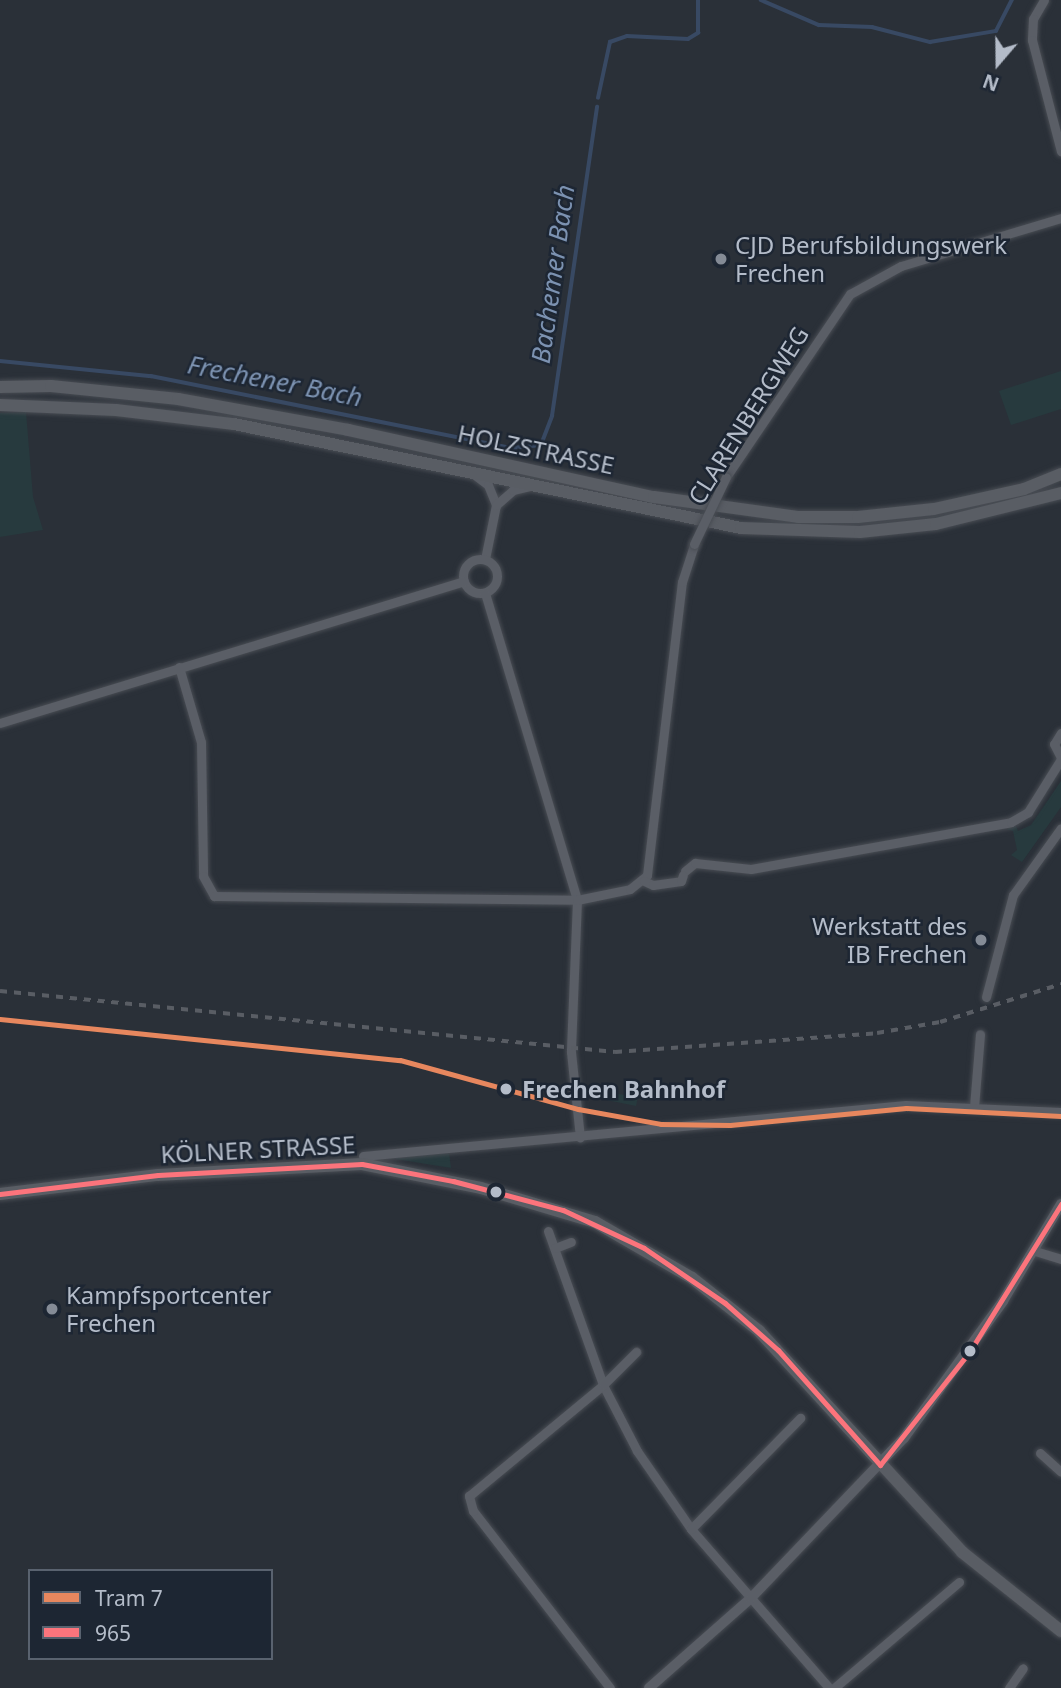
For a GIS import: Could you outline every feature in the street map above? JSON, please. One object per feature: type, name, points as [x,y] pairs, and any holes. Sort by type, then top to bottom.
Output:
[{"type":"main road","name":"HOLZSTRASSE","points":[[0,387],[51,386],[178,399],[348,430],[654,497],[798,517],[858,517],[934,509],[1024,489],[1061,474]]},
{"type":"main road","name":"HOLZSTRASSE","points":[[0,405],[116,410],[234,424],[741,528],[860,532],[936,524],[1061,493]]},
{"type":"main road","name":"KÖLNER STRASSE","points":[[0,1194],[147,1176],[362,1164],[548,1205],[596,1222],[644,1248],[725,1303],[778,1350],[880,1465],[976,1567],[1061,1631]]},
{"type":"street","points":[[1044,0],[1033,19],[1032,40],[1061,151]]},
{"type":"street","name":"CLARENBERGWEG","points":[[645,881],[682,582],[694,544],[726,477],[850,294],[901,266],[1061,218]]},
{"type":"street","points":[[471,473],[488,485],[496,505],[485,559]]},
{"type":"street","points":[[496,505],[513,489],[531,485]]},
{"type":"street","points":[[485,559],[498,575],[495,586],[485,593],[470,590],[464,581],[467,565],[485,559]]},
{"type":"street","points":[[0,723],[464,581]]},
{"type":"street","points":[[485,593],[577,900],[575,1034],[571,1052],[580,1138]]},
{"type":"street","points":[[179,667],[201,742],[202,876],[214,895],[577,900],[630,889],[645,881],[653,885],[681,881],[684,873],[695,863],[751,869],[1011,822],[1028,811],[1061,759],[1054,744],[1061,733]]},
{"type":"street","points":[[986,997],[1013,895],[1061,828]]},
{"type":"street","points":[[974,1107],[980,1034]]},
{"type":"street","name":"KÖLNER STRASSE","points":[[363,1156],[580,1138],[906,1105],[1061,1112]]},
{"type":"street","points":[[649,1688],[751,1598],[880,1465],[970,1351],[1035,1251],[1061,1204]]},
{"type":"street","points":[[548,1231],[603,1385],[637,1451],[691,1529],[832,1688],[959,1582]]},
{"type":"street","points":[[555,1248],[571,1242]]},
{"type":"street","points":[[1035,1251],[1061,1259]]},
{"type":"street","points":[[610,1688],[473,1511],[469,1496],[603,1385],[636,1352]]},
{"type":"street","points":[[691,1529],[800,1418]]},
{"type":"street","points":[[1041,1453],[1061,1472]]},
{"type":"street","points":[[1009,1688],[1023,1668]]},
{"type":"green space","points":[[1061,371],[1061,409],[1011,425],[999,391]]},
{"type":"green space","points":[[26,412],[33,497],[43,530],[0,537],[0,413]]},
{"type":"green space","points":[[1061,781],[1061,807],[1022,862],[1011,855],[1017,850],[1013,831],[1006,829],[1016,826],[1018,831],[1031,825]]},
{"type":"green space","points":[[586,1089],[638,1097],[636,1106],[592,1097]]},
{"type":"green space","points":[[449,1153],[451,1168],[396,1159],[396,1158]]},
{"type":"waterway","name":"Bachemer Bach","points":[[598,98],[610,42],[627,36],[688,39],[698,33],[698,0]]},
{"type":"waterway","name":"Bachemer Bach","points":[[761,0],[819,25],[872,27],[930,42],[996,31],[1012,0]]},
{"type":"waterway","name":"Frechener Bach","points":[[0,361],[151,376],[512,448],[541,445],[552,416],[597,107]]},
{"type":"railway","points":[[0,991],[615,1052],[877,1033],[940,1022],[1061,984]]},
{"type":"tram line","name":"7","points":[[0,1019],[400,1060],[578,1109],[661,1124],[730,1125],[906,1108],[1061,1116]]},
{"type":"transit line","name":"965","points":[[0,1194],[158,1175],[362,1164],[453,1181],[563,1210],[644,1248],[725,1303],[778,1350],[880,1465]]},
{"type":"transit line","name":"965","points":[[880,1465],[970,1351],[1061,1204]]},
{"type":"place","name":"CJD Berufsbildungswerk Frechen","points":[[721,259]]},
{"type":"place","name":"Werkstatt des IB Frechen","points":[[981,940]]},
{"type":"place","name":"Frechen Bahnhof","points":[[506,1089]]},
{"type":"place","name":"Kampfsportcenter Frechen","points":[[52,1309]]}]
